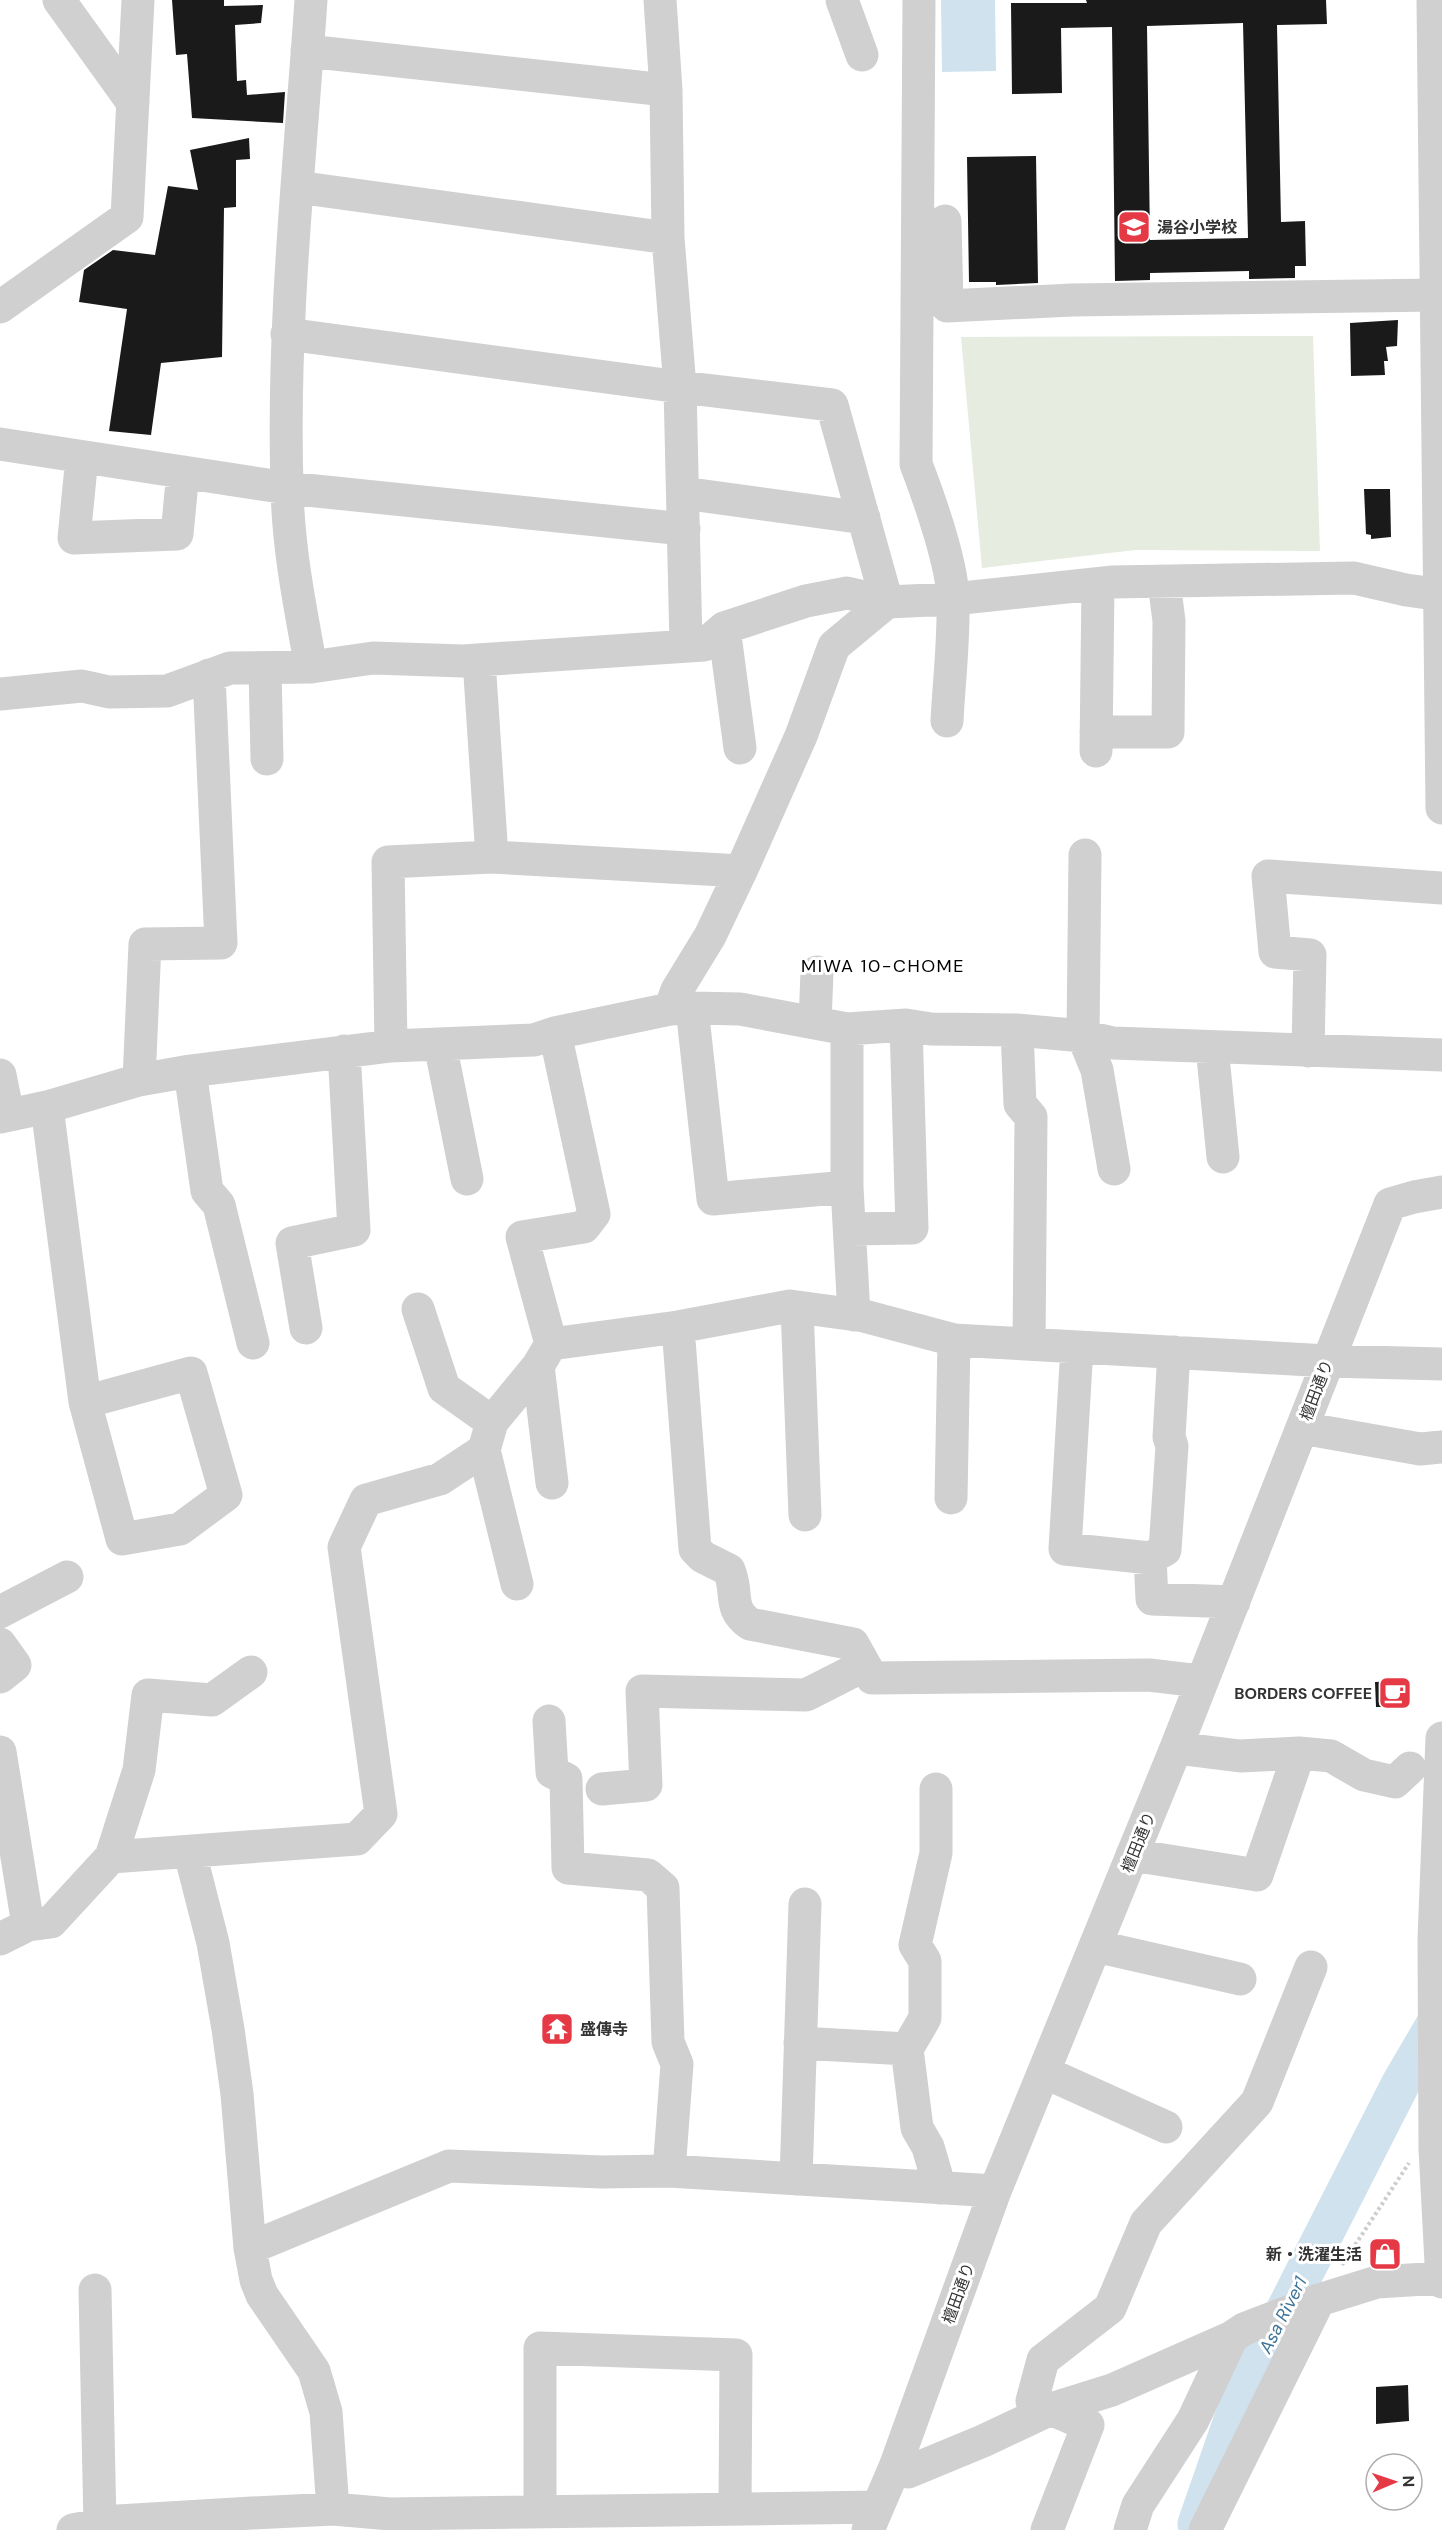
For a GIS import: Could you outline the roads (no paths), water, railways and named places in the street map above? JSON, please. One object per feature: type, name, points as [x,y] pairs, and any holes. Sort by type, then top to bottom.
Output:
[{"type":"street","points":[[59,0],[133,103]]},
{"type":"street","points":[[0,307],[127,216],[138,0]]},
{"type":"street","points":[[311,0],[287,334],[287,488],[293,568],[311,667]]},
{"type":"street","points":[[660,0],[666,90],[668,238],[681,387],[686,645]]},
{"type":"street","points":[[842,0],[861,56]]},
{"type":"street","points":[[919,0],[916,464],[943,550],[953,599],[947,721]]},
{"type":"street","points":[[1433,0],[1439,191],[1437,295],[1442,808]]},
{"type":"street","points":[[307,51],[666,90]]},
{"type":"street","points":[[297,187],[668,238]]},
{"type":"street","points":[[945,221],[947,306],[1072,300],[1437,295]]},
{"type":"street","points":[[287,334],[832,405],[887,602]]},
{"type":"street","points":[[0,444],[287,488],[684,529]]},
{"type":"street","points":[[82,457],[74,538],[177,534],[183,472]]},
{"type":"street","points":[[683,493],[864,518]]},
{"type":"street","points":[[0,694],[82,686],[109,692],[167,691],[230,668],[311,667],[373,658],[479,660],[704,645],[724,628],[806,601],[847,593],[887,602],[953,599],[1098,584],[1354,578],[1440,595]]},
{"type":"street","points":[[1098,584],[1096,742],[1168,732],[1168,621],[1164,582]]},
{"type":"street","points":[[847,1187],[713,1199],[677,990],[710,936],[741,871],[801,736],[834,646],[887,602]]},
{"type":"street","points":[[724,628],[740,748]]},
{"type":"street","points":[[479,660],[492,857]]},
{"type":"street","points":[[265,668],[267,759]]},
{"type":"street","points":[[139,1080],[145,944],[222,943],[209,675]]},
{"type":"street","points":[[1085,855],[1083,1036],[1097,1070],[1114,1168]]},
{"type":"street","points":[[391,1046],[388,862],[492,857],[741,871]]},
{"type":"street","points":[[1308,1051],[1310,955],[1275,952],[1268,876],[1442,888]]},
{"type":"street","points":[[815,1023],[817,972]]},
{"type":"street","points":[[0,1075],[4,1116],[47,1107],[139,1080],[190,1071],[391,1046],[534,1040],[555,1033],[681,1008],[740,1009],[847,1029],[906,1025],[931,1029],[1017,1030],[1083,1036],[1113,1043],[1442,1055]]},
{"type":"street","points":[[850,1229],[912,1228],[906,1025]]},
{"type":"street","points":[[847,1029],[847,1187],[854,1315]]},
{"type":"street","points":[[1017,1030],[1020,1104],[1030,1117],[1029,1344]]},
{"type":"street","points":[[552,1483],[544,1355],[522,1237],[584,1227],[594,1214],[555,1033]]},
{"type":"street","points":[[440,1044],[467,1179]]},
{"type":"street","points":[[1212,1047],[1223,1157]]},
{"type":"street","points":[[306,1328],[292,1243],[354,1230],[344,1051]]},
{"type":"street","points":[[190,1071],[207,1191],[219,1205],[253,1343]]},
{"type":"street","points":[[47,1107],[86,1402],[122,1539],[180,1528],[226,1495],[191,1373],[86,1402]]},
{"type":"street","name":"檀田通り","points":[[873,2518],[895,2467],[995,2191],[1176,1748],[1200,1681],[1234,1602],[1328,1361],[1371,1258],[1390,1204],[1442,1192]]},
{"type":"street","points":[[111,1857],[357,1839],[381,1815],[344,1547],[366,1500],[441,1479],[488,1436],[544,1355],[790,1306],[854,1315],[954,1340],[1328,1361],[1442,1364]]},
{"type":"street","points":[[797,1307],[805,1515]]},
{"type":"street","points":[[418,1309],[444,1388],[488,1436],[517,1584]]},
{"type":"street","points":[[678,1327],[695,1549],[704,1557],[729,1570],[735,1583],[736,1609],[739,1616],[750,1624],[853,1644],[863,1666],[872,1678],[1149,1675],[1200,1681]]},
{"type":"street","points":[[951,1498],[954,1340]]},
{"type":"street","points":[[1077,1347],[1065,1550],[1150,1558],[1165,1550],[1173,1446],[1168,1437],[1174,1352]]},
{"type":"street","points":[[1302,1428],[1420,1449],[1442,1447]]},
{"type":"street","points":[[1150,1558],[1152,1599],[1234,1602]]},
{"type":"street","points":[[0,1612],[68,1577]]},
{"type":"street","points":[[0,1644],[15,1665],[0,1677]]},
{"type":"street","points":[[602,1788],[646,1785],[642,1691],[806,1695],[863,1666]]},
{"type":"street","points":[[0,1752],[14,1932],[51,1922],[111,1857],[139,1770],[148,1695],[212,1700],[251,1672]]},
{"type":"street","points":[[549,1720],[552,1772],[566,1779],[568,1868],[648,1875],[663,1888],[668,2042],[677,2064],[669,2171]]},
{"type":"street","points":[[895,2467],[908,2472],[983,2441],[1051,2409],[1112,2390],[1313,2302],[1377,2282],[1442,2279],[1435,2149],[1434,1939],[1442,1737]]},
{"type":"street","points":[[1176,1748],[1240,1756],[1299,1753],[1331,1756],[1364,1775],[1395,1782],[1410,1768]]},
{"type":"street","points":[[1132,1855],[1257,1875],[1299,1753]]},
{"type":"street","points":[[936,1789],[936,1853],[915,1945],[925,1961],[925,2018],[907,2049],[917,2128],[928,2146],[940,2188]]},
{"type":"street","points":[[190,1853],[213,1942],[228,2028],[237,2094],[250,2248],[256,2280],[262,2295],[315,2371],[326,2412],[333,2510]]},
{"type":"street","points":[[796,2179],[805,1904]]},
{"type":"street","points":[[1095,1946],[1240,1979]]},
{"type":"street","points":[[1047,2530],[1088,2424],[1032,2402],[1043,2360],[1110,2308],[1146,2223],[1257,2102],[1311,1967]]},
{"type":"street","points":[[800,2043],[907,2049]]},
{"type":"street","points":[[1044,2072],[1166,2127]]},
{"type":"street","points":[[250,2248],[449,2166],[601,2172],[669,2171],[995,2191]]},
{"type":"street","points":[[95,2290],[87,2528],[152,2519],[333,2510],[390,2514],[735,2508],[784,2519],[873,2518]]},
{"type":"street","points":[[1204,2530],[1313,2302]]},
{"type":"street","points":[[1130,2530],[1138,2505],[1193,2420],[1238,2333]]},
{"type":"street","points":[[540,2510],[540,2348],[736,2355],[735,2508]]},
{"type":"water","points":[[941,0],[995,0],[996,71],[942,72]]},
{"type":"waterway","name":"Asa River1","points":[[1197,2524],[1241,2397],[1401,2083],[1442,2013]]},
{"type":"place","name":"湯谷小学校","points":[[1134,227]]},
{"type":"place","name":"BORDERS COFFEE","points":[[1395,1693]]},
{"type":"place","name":"盛傳寺","points":[[557,2029]]},
{"type":"place","name":"新・洗濯生活","points":[[1385,2254]]},
{"type":"district","name":"MIWA 10-CHOME","points":[[883,966]]}]
